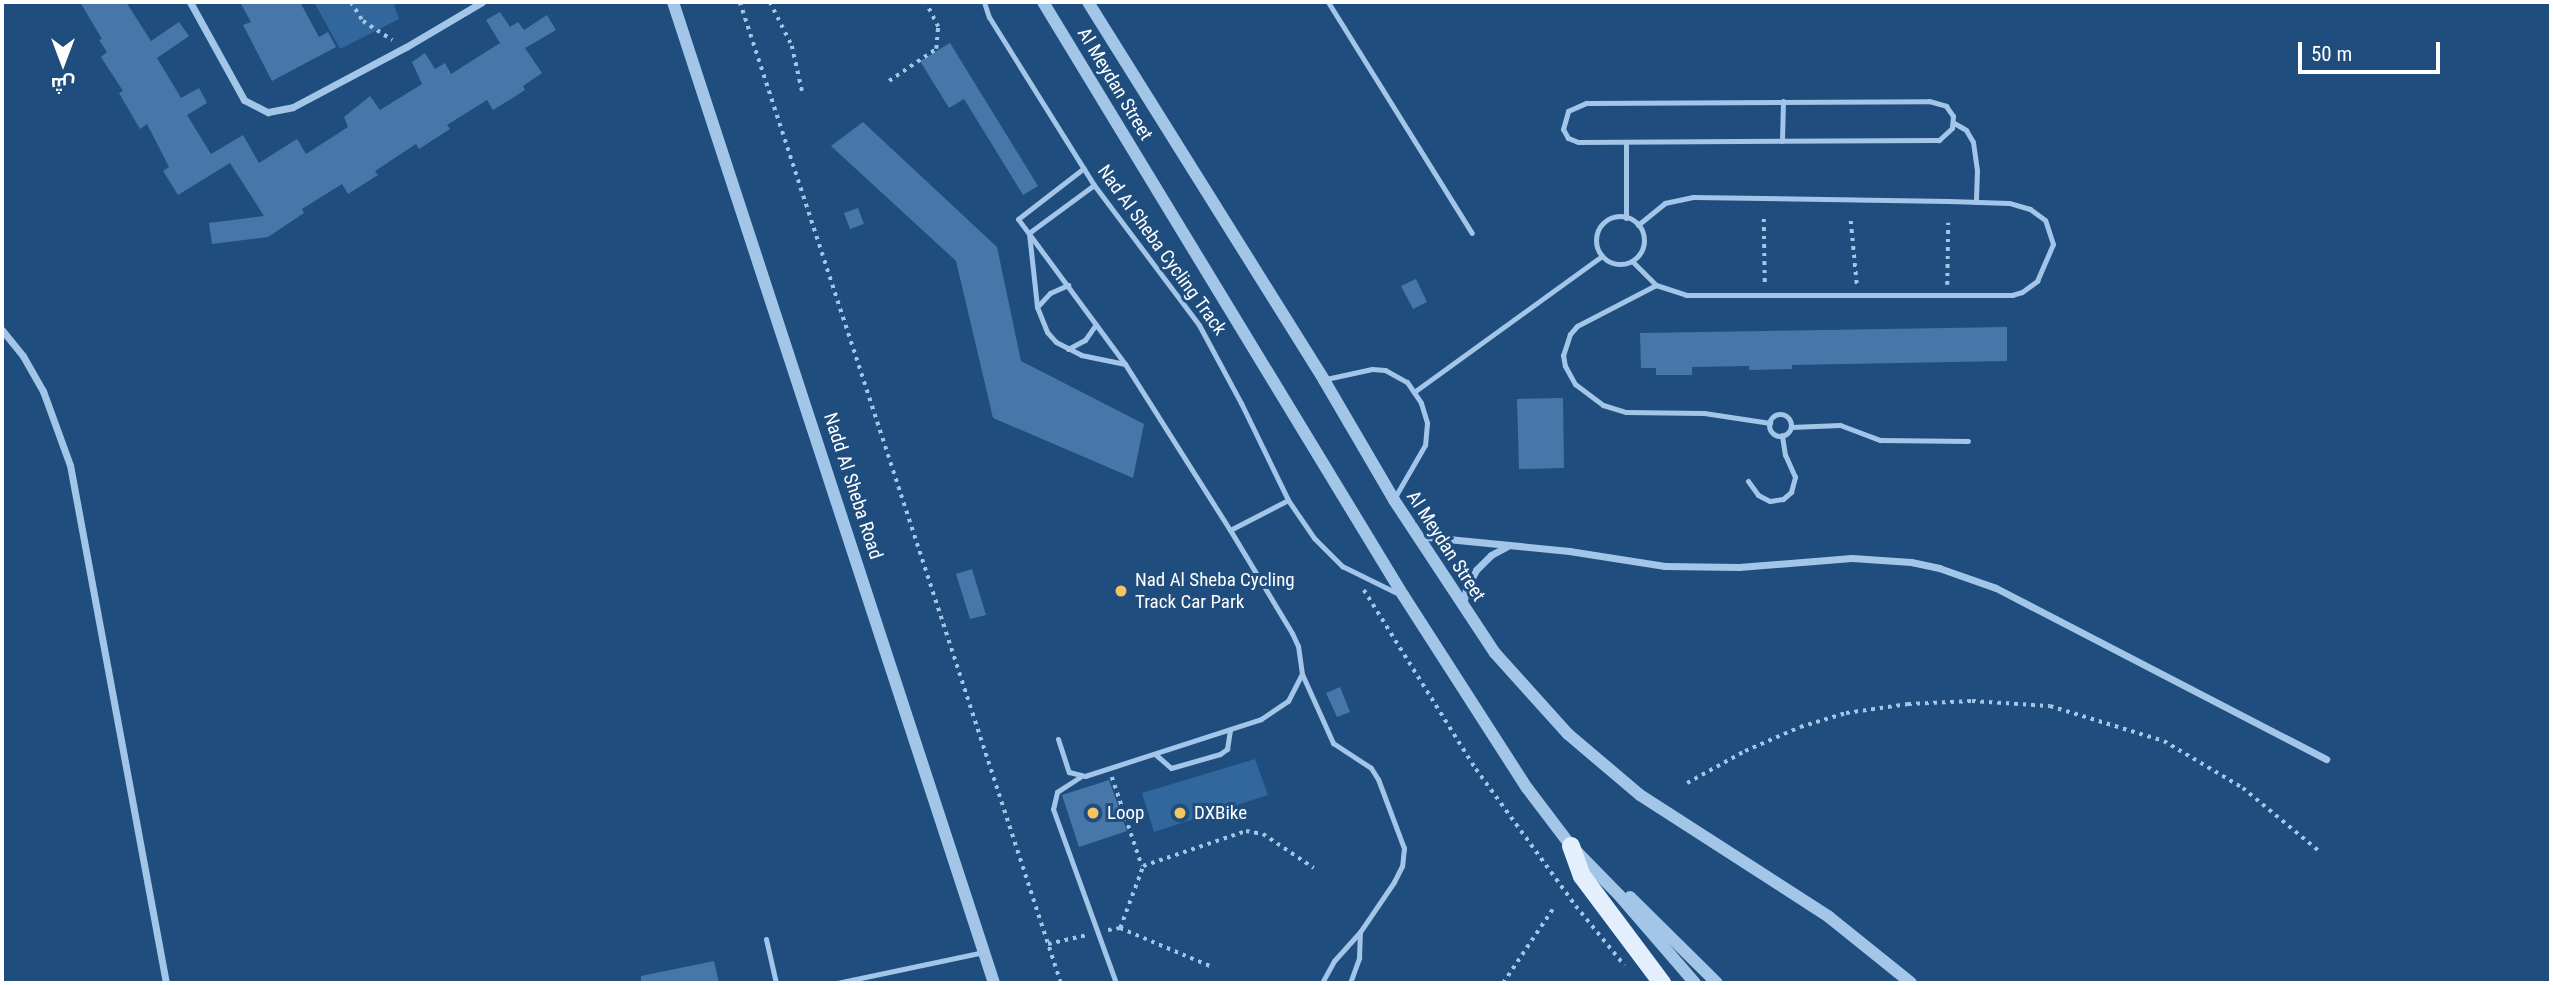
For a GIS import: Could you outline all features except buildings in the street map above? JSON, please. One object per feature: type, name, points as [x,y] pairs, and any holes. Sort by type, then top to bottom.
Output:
[{"type":"main road","points":[[1570,846],[1582,876],[1634,941],[1662,983]]},
{"type":"street","points":[[190,2],[244,100],[268,112],[293,107],[406,47],[482,2]]},
{"type":"street","name":"Nadd Al Sheba Road","points":[[673,2],[994,983]]},
{"type":"street","name":"Al Meydan Street","points":[[1043,2],[1403,595],[1527,788],[1570,846],[1619,895],[1695,983]]},
{"type":"street","name":"Al Meydan Street","points":[[1088,2],[1324,380],[1416,536],[1463,609],[1530,695],[1609,770],[1677,821],[1839,924],[1911,983]]},
{"type":"street","points":[[2,330],[5,340],[43,391],[70,465],[166,983]]},
{"type":"street","points":[[1416,536],[1677,567],[1739,567],[1852,558],[1911,562],[1940,568],[1996,588],[2326,760]]},
{"type":"street","points":[[1463,609],[1466,589],[1476,570],[1491,555],[1510,546]]},
{"type":"street","points":[[1619,895],[1635,901],[1717,983]]},
{"type":"lane","name":"Nad Al Sheba Cycling Track","points":[[984,2],[989,17],[1094,185],[1199,325],[1288,500],[1321,549],[1354,574],[1403,595]]},
{"type":"lane","points":[[1328,2],[1472,233]]},
{"type":"lane","points":[[1782,141],[1783,101]]},
{"type":"lane","points":[[1954,123],[1949,134],[1939,140],[1573,141],[1563,129],[1565,117],[1573,107],[1587,103],[1935,102],[1946,106],[1954,123],[1966,130],[1973,142],[1977,170],[1976,202]]},
{"type":"lane","points":[[1626,142],[1626,218]]},
{"type":"lane","points":[[1084,168],[1018,219],[1125,364],[1230,530],[1292,633],[1298,646],[1302,674],[1333,743],[1371,768],[1403,839],[1404,858],[1399,874],[1360,932],[1339,953],[1322,983]]},
{"type":"lane","points":[[1029,233],[1094,185]]},
{"type":"lane","points":[[1632,261],[1656,285],[1686,295],[2022,292],[2037,281],[2051,252],[2052,235],[2039,215],[2020,205],[1976,202],[1693,197],[1665,203],[1637,225]]},
{"type":"lane","points":[[1615,217],[1626,218],[1637,225],[1644,240],[1642,248],[1632,261],[1616,264],[1602,256],[1596,241],[1601,226],[1615,217]]},
{"type":"lane","points":[[1029,233],[1037,307],[1047,332],[1068,349],[1125,364]]},
{"type":"lane","points":[[1414,392],[1602,256]]},
{"type":"lane","points":[[1037,307],[1050,293],[1068,285]]},
{"type":"lane","points":[[1656,285],[1577,326],[1570,334],[1563,355],[1564,366],[1575,384],[1603,405],[1626,412],[1704,413],[1770,423]]},
{"type":"lane","points":[[1068,349],[1085,340],[1096,324]]},
{"type":"lane","points":[[1324,380],[1372,369],[1385,370],[1397,374],[1414,392],[1425,413],[1427,435],[1421,455],[1394,500]]},
{"type":"lane","points":[[1791,427],[1789,419],[1782,414],[1774,416],[1770,423],[1774,434],[1782,435],[1791,427],[1840,425],[1880,440],[1968,441]]},
{"type":"lane","points":[[1748,481],[1758,495],[1770,501],[1783,499],[1791,492],[1795,477],[1785,455],[1782,435]]},
{"type":"lane","points":[[1230,530],[1288,500]]},
{"type":"lane","points":[[1116,983],[1052,803],[1057,792],[1080,777],[1276,712],[1288,701],[1302,674]]},
{"type":"lane","points":[[1155,754],[1171,768],[1220,754],[1227,749],[1230,729]]},
{"type":"lane","points":[[1058,739],[1066,767],[1080,777]]},
{"type":"lane","points":[[1350,983],[1359,958],[1360,932]]},
{"type":"lane","points":[[766,939],[776,983]]},
{"type":"lane","points":[[838,983],[984,952]]},
{"type":"path","points":[[351,2],[363,21],[376,32],[406,47]]},
{"type":"path","points":[[740,2],[1061,983]]},
{"type":"path","points":[[770,2],[792,46],[803,95]]},
{"type":"path","points":[[888,81],[936,49],[937,27],[925,2]]},
{"type":"path","points":[[1764,219],[1765,295]]},
{"type":"path","points":[[1851,221],[1858,294]]},
{"type":"path","points":[[1946,294],[1948,223]]},
{"type":"path","points":[[1354,574],[1476,769],[1576,906],[1631,974]]},
{"type":"path","points":[[1687,783],[1745,751],[1800,727],[1846,713],[1908,704],[1972,701],[2050,706],[2164,741],[2244,788],[2320,852]]},
{"type":"path","points":[[1109,769],[1143,866],[1120,928]]},
{"type":"path","points":[[1143,866],[1246,831],[1264,834],[1314,867]]},
{"type":"path","points":[[1503,983],[1554,907]]},
{"type":"path","points":[[1048,944],[1120,928],[1210,966]]},
{"type":"shaded area","points":[[314,2],[393,2],[399,19],[340,49]]},
{"type":"shaded area","name":"DXBike","points":[[1255,759],[1268,795],[1154,832],[1142,793]]},
{"type":"place","name":"Nad Al Sheba Cycling Track Car Park","points":[[1121,591]]},
{"type":"place","name":"Loop","points":[[1093,813]]},
{"type":"place","name":"DXBike","points":[[1180,813]]}]
